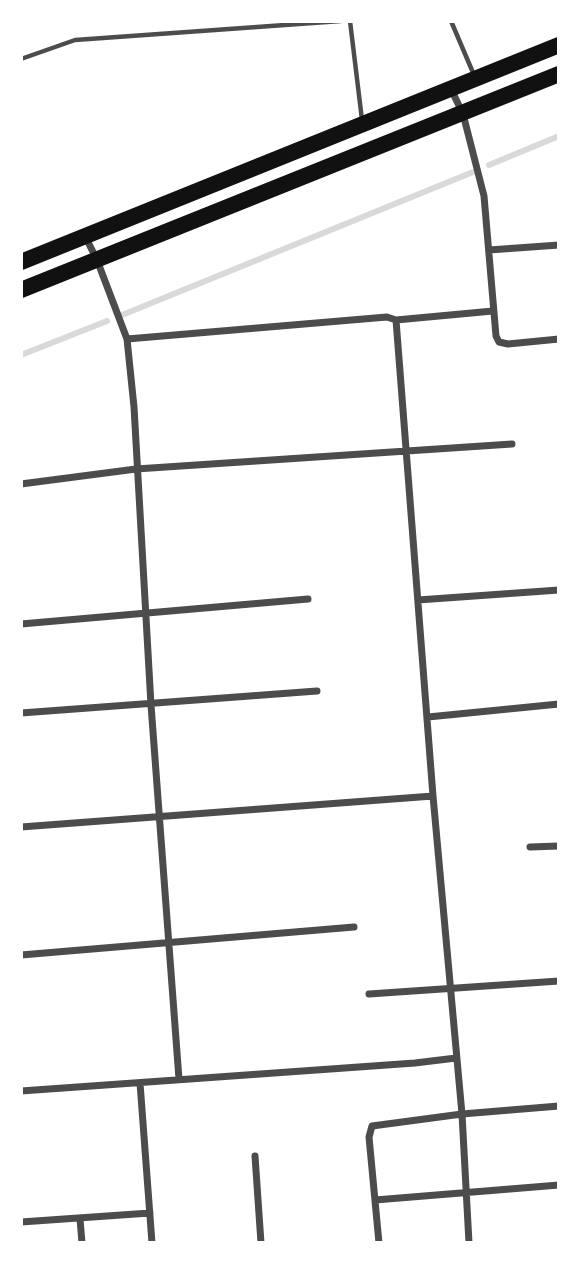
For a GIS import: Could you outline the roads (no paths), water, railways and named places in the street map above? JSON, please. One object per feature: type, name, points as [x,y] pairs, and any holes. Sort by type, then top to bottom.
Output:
[{"type":"highway","points":[[21,262],[559,45]]},
{"type":"highway","points":[[21,290],[559,74]]},
{"type":"street","points":[[451,89],[463,114],[484,196],[496,336],[503,344],[559,340]]},
{"type":"street","points":[[85,236],[127,339],[134,407],[167,943],[179,1079]]},
{"type":"street","points":[[489,250],[559,244]]},
{"type":"street","points":[[127,339],[387,317],[396,320],[493,311]]},
{"type":"street","points":[[396,320],[433,796],[462,1114],[468,1192],[468,1243]]},
{"type":"street","points":[[21,484],[136,469],[512,444]]},
{"type":"street","points":[[418,600],[559,590]]},
{"type":"street","points":[[21,624],[308,599]]},
{"type":"street","points":[[21,713],[317,691]]},
{"type":"street","points":[[428,717],[559,704]]},
{"type":"street","points":[[21,827],[433,796]]},
{"type":"street","points":[[530,848],[559,846]]},
{"type":"street","points":[[21,956],[354,928]]},
{"type":"street","points":[[369,994],[559,981]]},
{"type":"street","points":[[21,1091],[456,1058]]},
{"type":"street","points":[[140,1083],[152,1243]]},
{"type":"street","points":[[379,1243],[370,1127],[376,1124],[462,1114],[559,1107]]},
{"type":"street","points":[[255,1156],[261,1243]]},
{"type":"street","points":[[375,1200],[559,1185]]},
{"type":"street","points":[[21,1222],[150,1213]]},
{"type":"street","points":[[80,1219],[82,1243]]},
{"type":"lane","points":[[21,59],[75,40],[341,21]]},
{"type":"lane","points":[[349,21],[362,124]]},
{"type":"lane","points":[[452,21],[476,79]]},
{"type":"waterway","points":[[489,165],[559,136]]},
{"type":"waterway","points":[[122,315],[473,172]]},
{"type":"waterway","points":[[21,355],[107,321]]}]
